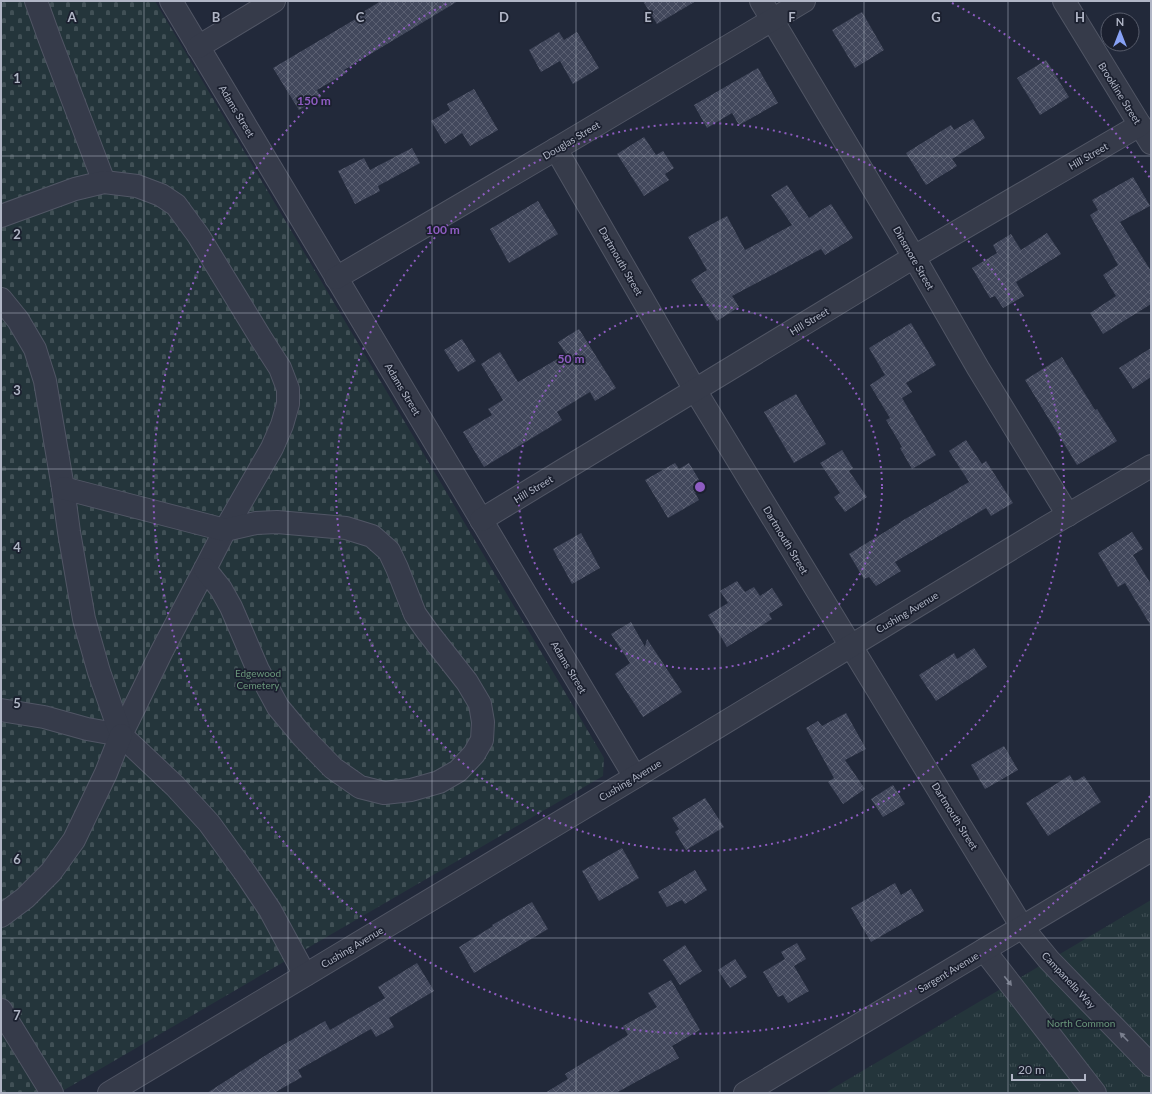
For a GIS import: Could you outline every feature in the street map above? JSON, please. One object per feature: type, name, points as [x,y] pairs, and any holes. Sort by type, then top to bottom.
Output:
[{"type":"street","points":[[36,1],[104,182]]},
{"type":"street","name":"Adams Street","points":[[171,1],[635,778]]},
{"type":"street","points":[[198,47],[274,1]]},
{"type":"street","name":"Dinsmore Street","points":[[761,1],[914,257],[978,368],[1068,515]]},
{"type":"street","name":"Douglas Street","points":[[336,278],[804,1]]},
{"type":"street","name":"Brookline Street","points":[[1064,1],[1146,134]]},
{"type":"street","name":"Hill Street","points":[[481,520],[914,257],[1146,134]]},
{"type":"street","name":"Dartmouth Street","points":[[556,149],[695,390],[1022,927]]},
{"type":"street","points":[[1,216],[76,189],[104,182],[137,186],[161,195],[176,205],[198,235],[280,368],[288,389],[288,404],[282,425],[272,448],[225,530],[162,651],[121,735],[106,773],[74,840],[51,872],[25,898],[1,916]]},
{"type":"street","points":[[1,299],[18,320],[35,349],[45,381],[84,619],[99,672],[121,735],[175,786],[209,823],[270,910],[304,975]]},
{"type":"street","name":"Cushing Avenue","points":[[109,1093],[635,778],[1151,466]]},
{"type":"street","points":[[63,488],[225,530],[256,523],[277,522],[346,528],[372,536],[388,551],[397,568],[415,614],[467,682],[480,704],[483,722],[482,740],[474,754],[458,771],[439,782],[412,790],[384,793],[360,787],[333,768],[303,737],[278,707],[258,670],[231,607],[221,589],[205,569]]},
{"type":"street","points":[[1,710],[44,717],[86,729],[121,735]]},
{"type":"street","name":"Sargent Avenue","points":[[746,1093],[1151,850]]},
{"type":"street","name":"Campanella Way","points":[[1022,927],[1049,960],[1151,1065]]},
{"type":"street","points":[[984,950],[1095,1093]]},
{"type":"street","points":[[1,1010],[52,1093]]},
{"type":"green space","name":"Edgewood Cemetery","points":[[1,1],[155,1],[604,758],[603,776],[59,1093],[1,1093]]},
{"type":"green space","name":"North Common","points":[[1151,900],[1151,1093],[825,1093]]},
{"type":"building","points":[[381,1],[458,1],[344,70],[346,73],[317,90],[321,97],[299,110],[273,68],[364,14],[363,12]]},
{"type":"building","points":[[643,1],[696,1],[657,24]]},
{"type":"building","points":[[862,12],[884,50],[855,68],[832,30]]},
{"type":"building","points":[[559,32],[564,40],[577,32],[599,68],[573,84],[560,61],[541,72],[529,50]]},
{"type":"building","points":[[1046,60],[1069,97],[1040,115],[1017,78]]},
{"type":"building","points":[[758,68],[778,103],[739,125],[732,113],[707,128],[694,105]]},
{"type":"building","points":[[474,89],[498,130],[470,146],[462,133],[445,144],[431,121],[450,110],[447,104]]},
{"type":"building","points":[[973,119],[985,138],[952,159],[957,166],[926,185],[906,153],[951,125],[954,130]]},
{"type":"building","points":[[644,137],[656,155],[663,151],[674,168],[665,174],[669,180],[644,196],[617,154]]},
{"type":"building","points":[[412,148],[420,163],[378,186],[380,191],[355,204],[338,171],[364,158],[370,170]]},
{"type":"building","points":[[1133,177],[1150,206],[1120,222],[1151,271],[1151,304],[1103,334],[1090,313],[1116,296],[1103,275],[1118,265],[1090,215],[1098,210],[1092,200]]},
{"type":"building","points":[[787,185],[809,218],[831,204],[853,238],[825,255],[821,249],[732,296],[739,307],[717,321],[691,280],[707,270],[688,237],[727,216],[745,250],[792,225],[771,195]]},
{"type":"building","points":[[538,201],[558,234],[509,263],[490,229]]},
{"type":"building","points":[[1047,233],[1061,254],[1016,282],[1024,296],[1003,308],[995,296],[990,298],[972,268],[997,253],[993,245],[1011,234],[1021,250]]},
{"type":"building","points":[[911,323],[936,365],[906,383],[912,392],[902,398],[936,455],[912,469],[900,448],[902,447],[886,420],[890,418],[870,385],[885,375],[869,348]]},
{"type":"building","points":[[579,329],[616,388],[595,401],[590,392],[557,412],[562,420],[484,467],[463,432],[492,415],[488,409],[503,400],[481,364],[500,352],[518,382],[566,354],[558,342]]},
{"type":"building","points":[[462,339],[476,361],[458,372],[444,350]]},
{"type":"building","points":[[1151,348],[1151,377],[1133,389],[1119,368]]},
{"type":"building","points":[[1062,357],[1095,410],[1097,409],[1117,441],[1077,465],[1025,380]]},
{"type":"building","points":[[796,394],[826,444],[794,463],[764,412]]},
{"type":"building","points":[[966,440],[982,464],[986,461],[1013,503],[991,516],[986,508],[895,562],[901,571],[876,586],[869,577],[864,579],[849,554],[900,522],[969,482],[949,451]]},
{"type":"building","points":[[842,450],[853,468],[849,471],[867,497],[845,512],[834,497],[840,493],[820,463]]},
{"type":"building","points":[[675,463],[679,469],[689,463],[704,488],[695,493],[699,500],[668,518],[645,480]]},
{"type":"building","points":[[1132,532],[1143,549],[1133,555],[1151,584],[1151,626],[1125,583],[1118,587],[1098,553]]},
{"type":"building","points":[[581,533],[600,568],[572,584],[553,549]]},
{"type":"building","points":[[737,581],[745,592],[754,587],[760,596],[772,588],[783,605],[769,614],[772,619],[727,647],[708,615],[728,603],[720,591]]},
{"type":"building","points":[[631,622],[645,647],[647,639],[682,692],[643,717],[615,674],[630,663],[611,634]]},
{"type":"building","points":[[974,648],[987,667],[936,701],[919,675],[954,653],[957,659]]},
{"type":"building","points":[[846,713],[866,749],[845,760],[865,789],[843,804],[828,782],[834,778],[806,728],[818,721],[822,726]]},
{"type":"building","points":[[1004,746],[1018,770],[985,789],[971,765]]},
{"type":"building","points":[[1070,775],[1074,782],[1084,776],[1101,802],[1048,836],[1026,803]]},
{"type":"building","points":[[893,785],[905,804],[883,817],[871,799]]},
{"type":"building","points":[[705,798],[724,827],[686,850],[675,832],[679,829],[672,818]]},
{"type":"building","points":[[622,848],[639,878],[599,901],[582,871]]},
{"type":"building","points":[[695,870],[707,890],[685,904],[682,900],[667,907],[658,892]]},
{"type":"building","points":[[895,883],[901,895],[911,889],[924,911],[871,942],[851,908]]},
{"type":"building","points":[[532,902],[548,929],[474,973],[459,947],[493,926],[492,925]]},
{"type":"building","points":[[797,943],[806,959],[794,966],[809,991],[788,1003],[783,995],[778,997],[763,972],[785,959],[781,952]]},
{"type":"building","points":[[685,945],[702,971],[680,985],[663,960]]},
{"type":"building","points":[[735,959],[747,977],[730,988],[718,970]]},
{"type":"building","points":[[417,963],[434,991],[389,1018],[394,1027],[376,1037],[371,1029],[298,1070],[302,1077],[274,1093],[207,1093],[274,1050],[325,1021],[330,1030],[385,998],[378,987]]},
{"type":"building","points":[[671,980],[700,1030],[672,1046],[679,1058],[616,1093],[545,1093],[568,1079],[565,1074],[628,1035],[623,1026],[657,1007],[648,993]]}]
